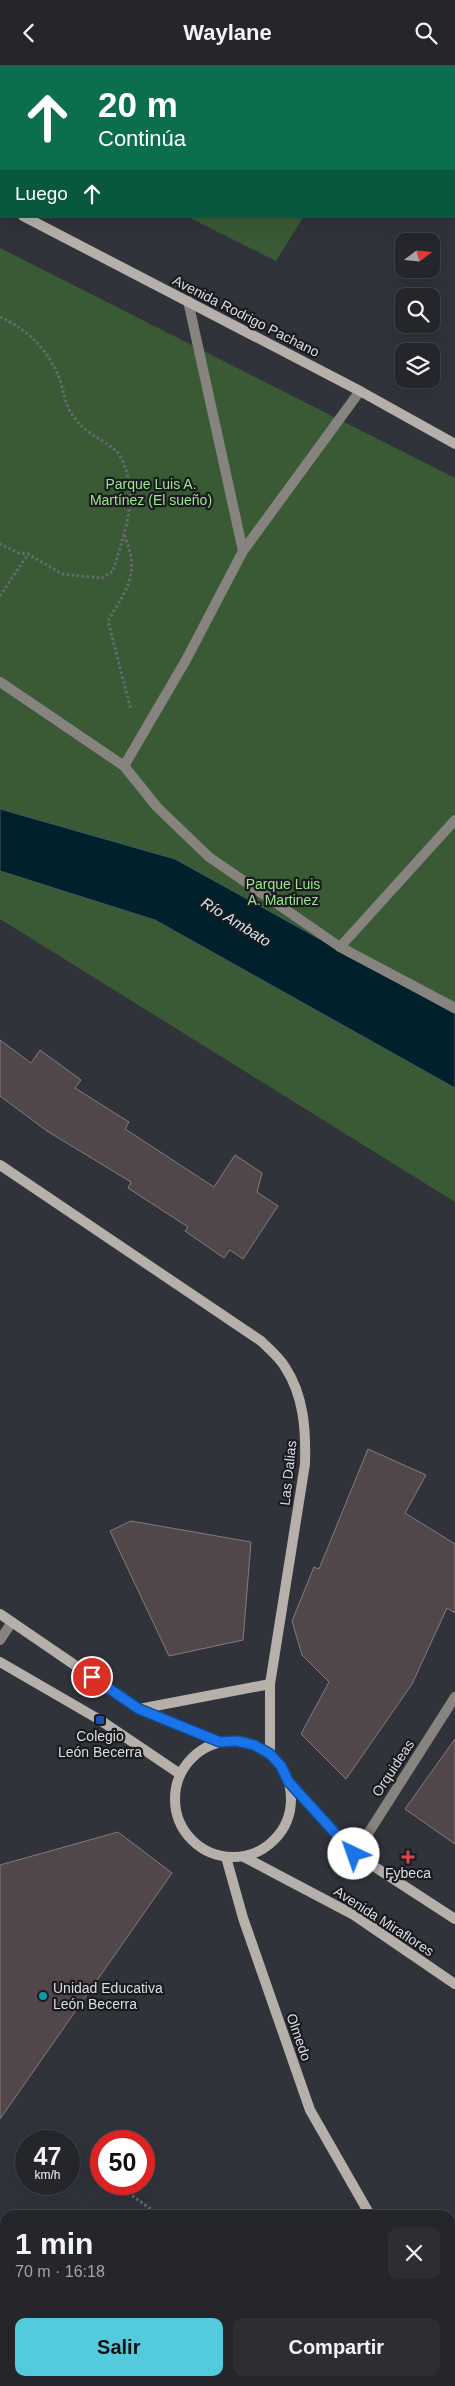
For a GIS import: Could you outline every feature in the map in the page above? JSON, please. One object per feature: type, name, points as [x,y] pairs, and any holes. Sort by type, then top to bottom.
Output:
[{"type":"main road","name":"Avenida Rodrigo Pachano","points":[[25,217],[360,391],[455,444]]},
{"type":"main road","name":"Las Dalias","points":[[0,1165],[262,1341],[284,1365],[296,1387],[306,1427],[305,1463],[270,1684],[270,1754]]},
{"type":"main road","points":[[0,1614],[139,1709],[220,1742]]},
{"type":"main road","points":[[0,1662],[100,1720],[180,1774]]},
{"type":"main road","points":[[139,1709],[270,1684]]},
{"type":"main road","points":[[237,1741],[254,1745],[270,1754],[281,1766],[288,1781],[291,1797],[290,1813],[284,1828],[274,1841],[244,1857],[226,1857],[208,1852],[200,1847],[193,1842],[182,1827],[176,1810],[175,1792],[180,1774],[197,1754],[220,1742],[237,1741]]},
{"type":"main road","points":[[288,1781],[354,1854],[455,1919]]},
{"type":"main road","name":"Olmedo","points":[[226,1857],[243,1918],[310,2110],[367,2210]]},
{"type":"main road","name":"Avenida Miraflores","points":[[244,1857],[354,1915],[455,1984]]},
{"type":"street","points":[[188,301],[243,551]]},
{"type":"street","points":[[124,766],[186,661],[243,551],[360,391]]},
{"type":"street","points":[[0,682],[124,766],[157,807],[209,857],[340,947],[455,1008]]},
{"type":"street","points":[[340,947],[455,820]]},
{"type":"street","points":[[0,1640],[12,1622]]},
{"type":"street","name":"Orquideas","points":[[354,1854],[455,1697]]},
{"type":"path","points":[[0,317],[14,323],[36,340],[58,375],[62,393],[72,415],[84,431],[118,454],[128,475],[130,504],[124,534],[113,571],[102,578],[62,574],[28,554],[19,553],[0,544]]},
{"type":"path","points":[[124,534],[133,561],[132,575],[108,621],[139,742]]},
{"type":"path","points":[[0,596],[28,554]]},
{"type":"path","points":[[131,2195],[152,2210]]},
{"type":"green space","points":[[188,217],[303,217],[276,261]]},
{"type":"green space","points":[[0,248],[455,478],[455,1202],[0,919]]},
{"type":"water","name":"Río Ambato","points":[[0,809],[175,859],[455,1014],[455,1088],[155,920],[0,871]]},
{"type":"building","points":[[0,1040],[31,1063],[40,1050],[81,1080],[75,1088],[129,1122],[125,1129],[214,1187],[235,1155],[262,1173],[257,1192],[278,1206],[243,1259],[230,1250],[224,1258],[185,1231],[188,1227],[128,1188],[131,1182],[47,1131],[0,1096]]},
{"type":"building","points":[[368,1449],[426,1475],[405,1513],[455,1544],[455,1613],[447,1608],[412,1684],[346,1779],[301,1734],[329,1682],[302,1655],[292,1621],[314,1567],[319,1569]]},
{"type":"building","points":[[131,1521],[251,1542],[243,1640],[169,1656],[110,1531]]},
{"type":"building","points":[[455,1739],[455,1844],[405,1809]]},
{"type":"building","name":"Unidad Educativa León Becerra","points":[[118,1832],[172,1873],[0,2119],[0,1865]]},
{"type":"place","name":"Colegio León Becerra","points":[[100,1720]]},
{"type":"place","name":"Fybeca","points":[[408,1857]]},
{"type":"place","name":"Unidad Educativa León Becerra","points":[[43,1996]]},
{"type":"route","points":[[92,1677],[139,1709],[220,1742],[237,1741],[254,1745],[270,1754],[281,1766],[288,1781],[354,1854]]},
{"type":"park label","name":"Parque Luis A. Martínez (El sueño)","points":[[151,492]]},
{"type":"park label","name":"Parque Luis A. Martinez","points":[[283,892]]}]
